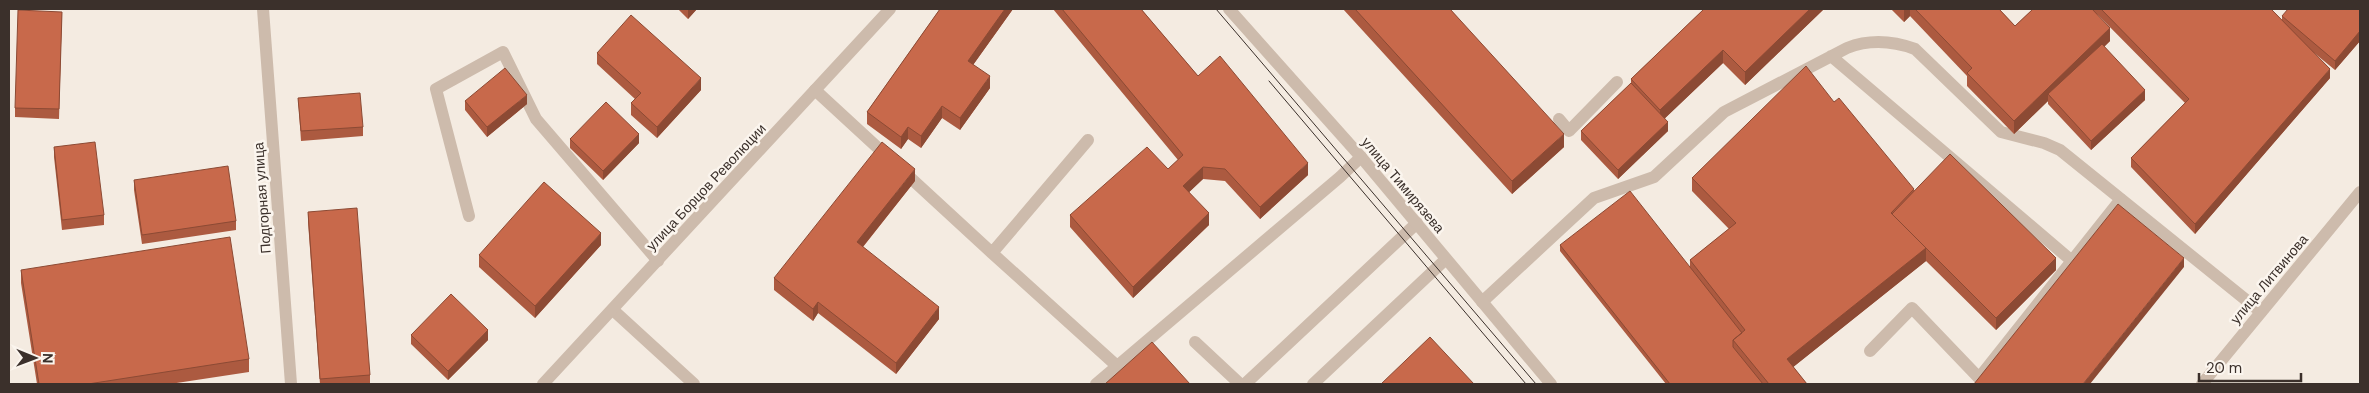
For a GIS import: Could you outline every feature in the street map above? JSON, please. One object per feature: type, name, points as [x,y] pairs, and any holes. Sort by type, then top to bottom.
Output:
[{"type":"street","name":"Подгорная улица","points":[[263,9],[291,384]]},
{"type":"street","name":"улица Борцов Революции","points":[[543,384],[890,9]]},
{"type":"street","name":"улица Тимирязева","points":[[1229,9],[1362,157],[1551,384]]},
{"type":"street","points":[[1482,302],[1594,198],[1654,177],[1724,112],[1847,48],[1868,41],[1904,45],[1915,49],[2001,132],[2052,146],[2261,312]]},
{"type":"street","points":[[469,216],[436,89],[503,52],[536,119],[658,261]]},
{"type":"street","points":[[1831,56],[2072,261]]},
{"type":"street","points":[[1559,118],[1569,131],[1617,82]]},
{"type":"street","points":[[815,90],[1117,366]]},
{"type":"street","points":[[992,253],[1088,140]]},
{"type":"street","points":[[1096,384],[1340,178],[1362,157]]},
{"type":"street","name":"улица Литвинова","points":[[2202,384],[2360,192]]},
{"type":"street","points":[[1870,351],[1912,308],[1979,378],[2121,200]]},
{"type":"street","points":[[1245,384],[1417,223]]},
{"type":"street","points":[[1313,384],[1446,259]]},
{"type":"street","points":[[613,310],[694,384]]},
{"type":"street","points":[[1195,342],[1240,384]]},
{"type":"building","points":[[940,9],[1005,9],[968,61],[990,76],[960,118],[942,106],[921,136],[908,127],[901,137],[867,112]]},
{"type":"building","points":[[1062,9],[1141,9],[1198,76],[1220,56],[1308,163],[1260,207],[1225,169],[1203,167],[1183,186],[1209,213],[1133,287],[1070,215],[1147,147],[1168,169],[1183,155]]},
{"type":"building","points":[[1355,9],[1450,9],[1564,134],[1512,181]]},
{"type":"building","points":[[1704,9],[1810,9],[1745,72],[1723,50],[1660,110],[1631,79]]},
{"type":"building","points":[[1915,9],[1999,9],[2015,26],[2033,9],[2092,9],[2110,28],[2014,121],[1967,73],[1972,68]]},
{"type":"building","points":[[2101,9],[2271,9],[2330,69],[2195,224],[2131,158],[2189,99]]},
{"type":"building","points":[[2288,9],[2360,9],[2360,31],[2335,61],[2282,16]]},
{"type":"building","points":[[18,10],[62,12],[59,109],[15,108]]},
{"type":"building","points":[[631,15],[701,78],[657,127],[631,103],[641,93],[597,53]]},
{"type":"building","points":[[2102,44],[2145,90],[2091,141],[2048,94]]},
{"type":"building","points":[[1806,66],[1834,102],[1839,98],[1914,189],[1891,213],[1926,248],[1787,359],[1807,384],[1769,384],[1733,340],[1745,330],[1690,260],[1736,223],[1692,178]]},
{"type":"building","points":[[505,68],[527,95],[487,127],[465,101]]},
{"type":"building","points":[[1631,83],[1668,122],[1618,170],[1581,131]]},
{"type":"building","points":[[360,93],[363,127],[301,131],[298,98]]},
{"type":"building","points":[[606,102],[639,134],[603,171],[570,139]]},
{"type":"building","points":[[95,142],[104,215],[62,220],[54,147]]},
{"type":"building","points":[[882,142],[915,169],[857,242],[939,307],[896,363],[818,302],[813,309],[774,278]]},
{"type":"building","points":[[1950,154],[2056,258],[1996,318],[1892,214]]},
{"type":"building","points":[[228,166],[236,221],[142,235],[134,180]]},
{"type":"building","points":[[544,182],[601,233],[535,306],[479,255]]},
{"type":"building","points":[[1630,191],[1742,333],[1733,340],[1733,347],[1763,384],[1670,384],[1560,245]]},
{"type":"building","points":[[2118,204],[2184,258],[2083,384],[1974,384]]},
{"type":"building","points":[[357,208],[370,375],[320,379],[308,212]]},
{"type":"building","points":[[230,237],[249,359],[88,384],[39,384],[21,270]]},
{"type":"building","points":[[451,294],[488,330],[448,371],[411,335]]},
{"type":"building","points":[[1430,337],[1474,384],[1381,384]]},
{"type":"building","points":[[1152,342],[1190,384],[1105,384]]},
{"type":"tram line","points":[[1216,9],[1536,384]]},
{"type":"tram line","points":[[1269,81],[1526,384]]}]
